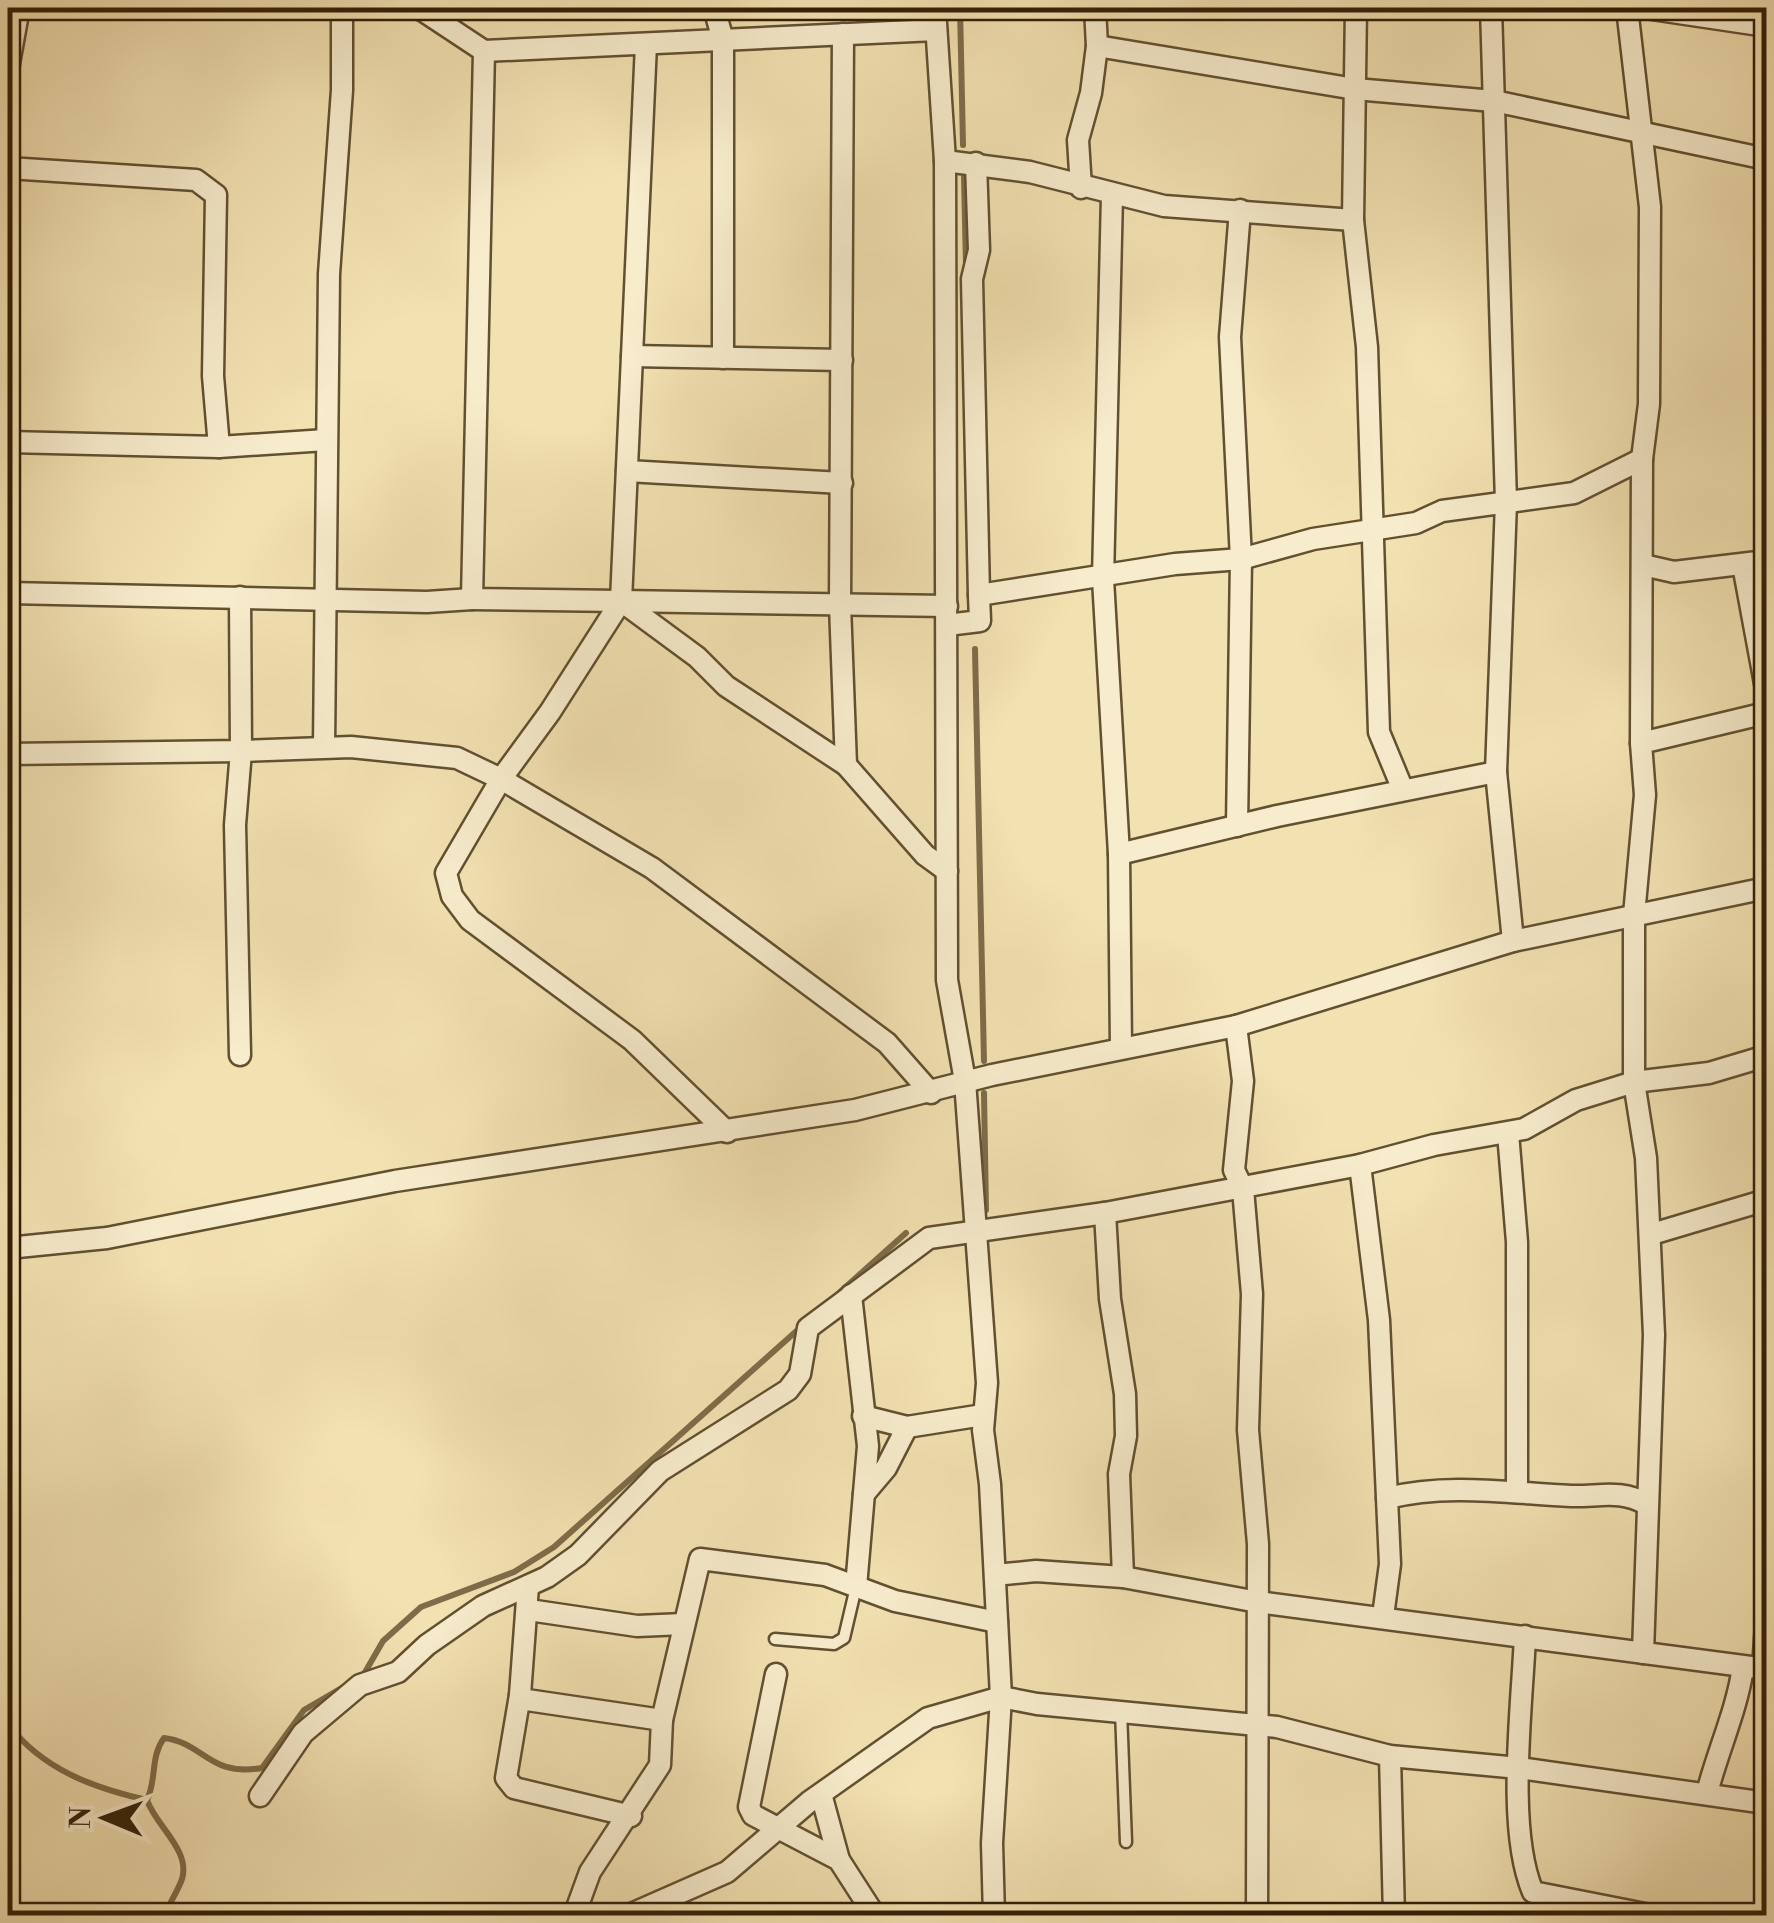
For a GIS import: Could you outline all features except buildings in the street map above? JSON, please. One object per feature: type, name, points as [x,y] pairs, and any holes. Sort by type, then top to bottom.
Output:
[{"type":"street","points":[[8,70],[18,8]]},
{"type":"street","points":[[324,747],[326,440],[342,8]]},
{"type":"street","points":[[420,8],[484,51],[936,30]]},
{"type":"street","points":[[714,8],[723,40],[723,358]]},
{"type":"street","points":[[935,8],[945,161],[949,1008],[965,1082],[987,1383],[984,1415],[1001,1696],[992,1843],[994,1916]]},
{"type":"street","points":[[1080,188],[1078,140],[1091,93],[1097,46],[1095,8]]},
{"type":"street","points":[[1356,8],[1353,220],[1367,347],[1379,732],[1402,790]]},
{"type":"street","points":[[1492,8],[1506,502],[1496,772],[1513,941]]},
{"type":"street","points":[[1627,8],[1638,131],[1650,207],[1649,404],[1642,459],[1641,743],[1645,795],[1634,915],[1634,1082],[1646,1158],[1654,1335],[1643,1653]]},
{"type":"street","points":[[1645,8],[1766,26]]},
{"type":"street","points":[[843,34],[840,605],[846,765]]},
{"type":"street","points":[[646,44],[621,601],[550,712],[501,779],[446,874],[452,896],[470,920],[632,1040],[727,1132]]},
{"type":"street","points":[[1097,46],[1355,89],[1494,101],[1766,159]]},
{"type":"street","points":[[472,599],[484,51]]},
{"type":"street","points":[[945,161],[1030,172],[1080,188],[1164,206],[1353,220]]},
{"type":"street","points":[[8,594],[840,605],[980,622],[972,279],[979,250],[976,163]]},
{"type":"street","points":[[8,168],[196,180],[216,196],[214,376],[219,447]]},
{"type":"street","points":[[1112,195],[1102,579],[1119,854],[1121,1048]]},
{"type":"street","points":[[1237,826],[1241,560],[1230,338],[1240,210]]},
{"type":"street","points":[[632,356],[842,360]]},
{"type":"street","points":[[8,442],[219,447],[326,440]]},
{"type":"street","points":[[979,595],[1102,579],[1175,564],[1241,560],[1416,522],[1442,511],[1574,493],[1642,459]]},
{"type":"street","points":[[627,472],[842,483]]},
{"type":"street","points":[[1644,564],[1674,572],[1766,560]]},
{"type":"street","points":[[1743,565],[1766,689]]},
{"type":"street","points":[[240,597],[241,750],[236,824],[240,1056]]},
{"type":"street","points":[[621,601],[740,695],[846,765],[926,855],[947,871]]},
{"type":"street","points":[[1641,743],[1672,740],[1766,713]]},
{"type":"street","points":[[8,754],[324,747],[458,758],[652,868],[887,1043],[931,1093]]},
{"type":"street","points":[[1119,854],[1496,772]]},
{"type":"street","points":[[8,1248],[107,1238],[509,1162],[727,1132],[931,1093],[965,1082],[1236,1026],[1513,941],[1766,888]]},
{"type":"street","points":[[1236,1026],[1243,1081],[1234,1170],[1243,1189],[1252,1294],[1248,1430],[1258,1602],[1257,1916]]},
{"type":"street","points":[[260,1796],[302,1733],[360,1685],[398,1672],[428,1644],[482,1606],[528,1586],[578,1555],[660,1471],[788,1390],[800,1374],[808,1328],[930,1238],[1243,1189],[1434,1145],[1508,1133],[1576,1100],[1634,1082],[1709,1073],[1766,1056]]},
{"type":"street","points":[[1508,1133],[1517,1242],[1517,1490]]},
{"type":"street","points":[[1360,1165],[1379,1320],[1390,1564],[1383,1616]]},
{"type":"street","points":[[1652,1234],[1766,1200]]},
{"type":"street","points":[[1105,1212],[1110,1299],[1125,1394],[1126,1436],[1119,1474],[1123,1577]]},
{"type":"street","points":[[851,1295],[868,1446],[856,1587]]},
{"type":"street","points":[[863,1416],[907,1428],[984,1415]]},
{"type":"street","points":[[864,1494],[886,1468],[907,1428]]},
{"type":"street","points":[[1387,1498],[1426,1488],[1517,1490],[1575,1496],[1622,1493],[1646,1504]]},
{"type":"street","points":[[574,1916],[590,1872],[631,1816],[660,1765],[662,1720],[700,1559],[826,1575],[895,1601],[997,1622]]},
{"type":"street","points":[[994,1575],[1036,1571],[1123,1577],[1258,1602],[1758,1668]]},
{"type":"street","points":[[528,1586],[520,1695],[506,1778],[514,1788],[631,1816]]},
{"type":"street","points":[[529,1610],[637,1626],[684,1624]]},
{"type":"street","points":[[1707,1793],[1724,1728],[1758,1668],[1766,1625]]},
{"type":"street","points":[[1525,1636],[1519,1768],[1523,1868],[1534,1892],[1655,1916]]},
{"type":"street","points":[[776,1674],[750,1807],[753,1815],[839,1860]]},
{"type":"street","points":[[520,1695],[527,1700],[662,1720]]},
{"type":"street","points":[[627,1916],[727,1872],[821,1794],[928,1718],[1001,1696],[1037,1704],[1277,1727],[1390,1756],[1519,1768],[1766,1803]]},
{"type":"street","points":[[1390,1756],[1389,1855],[1394,1916]]},
{"type":"street","points":[[821,1794],[839,1860],[875,1916]]},
{"type":"lane","points":[[774,1639],[834,1644],[844,1638],[856,1587]]},
{"type":"lane","points":[[1120,1710],[1126,1842]]},
{"type":"waterway","points":[[960,8],[963,145]]},
{"type":"waterway","points":[[964,177],[966,266]]},
{"type":"waterway","points":[[975,649],[984,1061]]},
{"type":"waterway","points":[[984,1093],[986,1210]]},
{"type":"waterway","points":[[840,1292],[906,1233]]},
{"type":"waterway","points":[[364,1674],[383,1641],[421,1607],[514,1572],[554,1547],[801,1327]]},
{"type":"waterway","points":[[165,1916],[183,1868],[177,1848],[147,1800],[164,1738],[178,1741],[230,1768],[262,1768],[304,1710],[345,1686]]},
{"type":"waterway","points":[[8,1724],[53,1765],[88,1783],[147,1800]]}]
